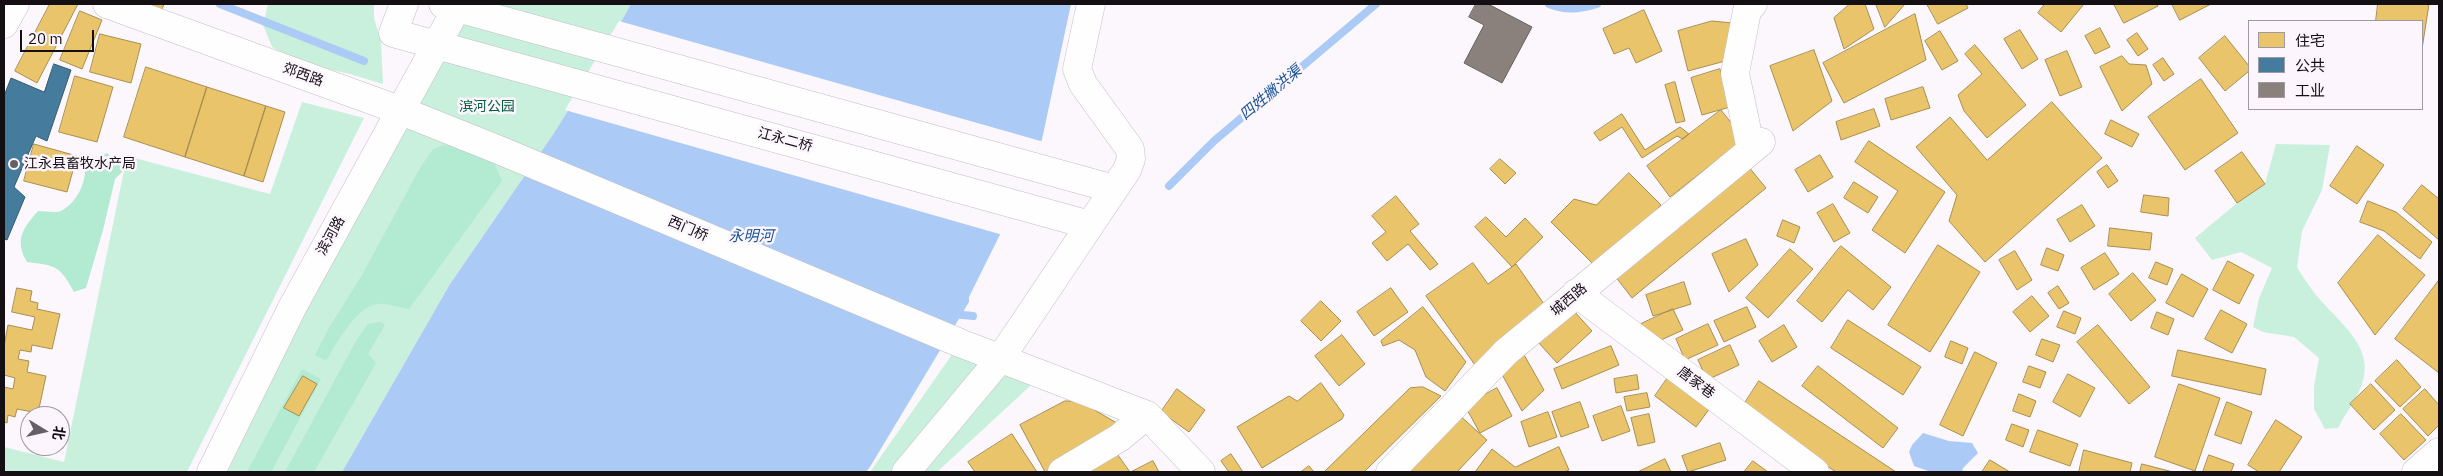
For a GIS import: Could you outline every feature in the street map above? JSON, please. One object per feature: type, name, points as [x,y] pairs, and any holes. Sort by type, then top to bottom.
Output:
[{"type":"street","points":[[4,24],[15,4]]},
{"type":"street","name":"郊西路","points":[[107,4],[399,110],[499,150]]},
{"type":"street","name":"江永二桥","points":[[404,4],[393,33],[1090,224]]},
{"type":"street","points":[[906,472],[1000,359],[1127,170],[1130,149],[1083,84],[1077,69],[1091,4]]},
{"type":"street","name":"城西路","points":[[1390,472],[1506,352],[1756,146],[1736,73],[1747,11],[1753,4]]},
{"type":"street","points":[[453,5],[1114,189]]},
{"type":"street","name":"滨河路","points":[[211,472],[293,306],[436,44],[453,5]]},
{"type":"street","name":"西门桥","points":[[499,150],[960,343],[1148,416]]},
{"type":"street","name":"唐家巷","points":[[1576,293],[1815,472]]},
{"type":"street","points":[[1062,472],[1119,438],[1148,416],[1201,472]]},
{"type":"street","points":[[2416,472],[2439,452]]},
{"type":"green space","points":[[268,4],[374,4],[374,18],[381,41],[383,84],[350,74],[300,63],[272,47],[263,25]]},
{"type":"green space","name":"滨河公园","points":[[473,4],[631,4],[599,61],[554,133],[450,284],[342,472],[212,472]]},
{"type":"green space","points":[[302,102],[364,118],[187,472],[4,472],[4,447],[20,451],[20,456],[40,456],[64,462],[65,456],[70,456],[70,433],[127,156],[270,194]]},
{"type":"green space","points":[[2276,144],[2330,145],[2322,190],[2302,231],[2297,267],[2317,296],[2356,340],[2364,360],[2365,372],[2362,384],[2338,428],[2325,429],[2314,409],[2314,387],[2319,358],[2294,337],[2263,332],[2253,327],[2259,298],[2272,268],[2241,252],[2212,260],[2195,238],[2237,203],[2265,184]]},
{"type":"green space","points":[[444,145],[470,151],[493,160],[502,181],[409,309],[382,304],[370,306],[355,318],[326,361],[315,355],[329,328],[362,275],[420,168],[433,149]]},
{"type":"green space","points":[[107,153],[124,170],[115,179],[103,230],[86,288],[74,292],[65,276],[56,268],[27,262],[21,247],[22,235],[28,223],[38,211],[59,212],[67,207],[77,197],[83,184],[85,163]]},
{"type":"green space","points":[[380,322],[385,325],[368,354],[376,363],[314,472],[285,472],[356,341],[368,324]]},
{"type":"green space","points":[[960,343],[1042,375],[937,472],[870,472]]},
{"type":"green space","points":[[302,369],[321,379],[271,472],[247,472]]},
{"type":"water","name":"永明河","points":[[631,4],[1071,4],[1038,158],[969,297],[969,302],[870,467],[866,472],[342,472],[450,284],[554,133],[599,61]]},
{"type":"water","points":[[1923,433],[1949,441],[1972,443],[1978,453],[1963,468],[1962,472],[1931,472],[1914,466],[1909,452],[1912,445]]},
{"type":"pier","points":[[619,21],[1044,142],[1040,159],[1003,235],[565,110]]},
{"type":"building: 住宅","points":[[50,4],[78,4],[37,83],[15,71]]},
{"type":"building: 住宅","points":[[127,4],[164,4],[160,15]]},
{"type":"building: 住宅","points":[[1850,4],[1865,4],[1874,29],[1844,49],[1834,18]]},
{"type":"building: 住宅","points":[[1876,4],[1905,4],[1885,27]]},
{"type":"building: 住宅","points":[[1927,4],[1966,4],[1968,8],[1938,24]]},
{"type":"building: 住宅","points":[[2045,4],[2084,4],[2061,32],[2038,13]]},
{"type":"building: 住宅","points":[[2114,4],[2157,4],[2158,6],[2124,23]]},
{"type":"building: 住宅","points":[[2172,4],[2211,4],[2180,20]]},
{"type":"building: 住宅","points":[[2378,4],[2429,4],[2423,43],[2423,20],[2376,20]]},
{"type":"building: 住宅","points":[[1644,10],[1662,51],[1636,63],[1629,48],[1614,54],[1603,29]]},
{"type":"building: 住宅","points":[[80,11],[102,20],[82,69],[60,60]]},
{"type":"building: 住宅","points":[[1915,14],[1926,60],[1844,103],[1823,63]]},
{"type":"building: 住宅","points":[[1712,21],[1732,23],[1729,60],[1688,71],[1678,31]]},
{"type":"building: 住宅","points":[[2100,28],[2110,47],[2095,54],[2085,36]]},
{"type":"building: 住宅","points":[[2020,30],[2038,59],[2022,69],[2004,39]]},
{"type":"building: 住宅","points":[[1940,31],[1958,61],[1942,70],[1925,41]]},
{"type":"building: 住宅","points":[[2137,33],[2148,49],[2138,56],[2127,40]]},
{"type":"building: 住宅","points":[[100,34],[141,44],[131,83],[90,72]]},
{"type":"building: 住宅","points":[[2225,36],[2248,65],[2248,72],[2225,91],[2199,58]]},
{"type":"building: 住宅","points":[[1975,45],[2026,105],[1987,138],[1964,111],[1958,95],[1982,74],[1965,54]]},
{"type":"building: 住宅","points":[[1814,50],[1832,101],[1793,131],[1770,66]]},
{"type":"building: 住宅","points":[[2067,51],[2082,87],[2060,96],[2045,60]]},
{"type":"building: 住宅","points":[[2122,56],[2129,64],[2146,65],[2152,84],[2122,111],[2100,67]]},
{"type":"building: 住宅","points":[[2163,58],[2174,74],[2164,81],[2153,65]]},
{"type":"building: 住宅","points":[[146,67],[207,87],[185,157],[124,137]]},
{"type":"building: 住宅","points":[[1720,69],[1730,107],[1702,115],[1691,78]]},
{"type":"building: 住宅","points":[[75,76],[113,87],[97,142],[59,132]]},
{"type":"building: 住宅","points":[[2201,79],[2238,133],[2185,170],[2148,117]]},
{"type":"building: 住宅","points":[[1675,82],[1685,121],[1676,123],[1665,85]]},
{"type":"building: 住宅","points":[[207,87],[266,106],[244,176],[185,157]]},
{"type":"building: 住宅","points":[[1923,87],[1930,108],[1891,120],[1885,99]]},
{"type":"building: 住宅","points":[[2052,102],[2102,158],[1985,262],[1949,221],[1957,195],[1916,147],[1950,117],[1987,160]]},
{"type":"building: 住宅","points":[[266,106],[285,112],[263,182],[244,176]]},
{"type":"building: 住宅","points":[[1874,109],[1880,126],[1841,140],[1836,122]]},
{"type":"building: 住宅","points":[[1721,110],[1744,139],[1670,197],[1647,166]]},
{"type":"building: 住宅","points":[[1622,114],[1645,150],[1680,127],[1689,134],[1683,139],[1677,136],[1642,158],[1622,127],[1600,141],[1594,133]]},
{"type":"building: 住宅","points":[[2111,120],[2139,134],[2132,147],[2105,134]]},
{"type":"building: 住宅","points":[[1869,141],[1945,192],[1905,253],[1872,230],[1898,191],[1855,162]]},
{"type":"building: 住宅","points":[[34,144],[77,156],[67,192],[24,181]]},
{"type":"building: 住宅","points":[[2357,146],[2384,165],[2357,204],[2330,186]]},
{"type":"building: 住宅","points":[[2242,152],[2265,184],[2237,203],[2215,171]]},
{"type":"building: 住宅","points":[[1820,155],[1833,177],[1808,192],[1795,170]]},
{"type":"building: 住宅","points":[[1500,159],[1516,173],[1505,184],[1490,169]]},
{"type":"building: 住宅","points":[[2107,165],[2118,181],[2108,188],[2097,172]]},
{"type":"building: 住宅","points":[[1748,166],[1766,188],[1632,298],[1615,276]]},
{"type":"building: 住宅","points":[[1629,173],[1661,205],[1598,269],[1551,222],[1574,199],[1596,205]]},
{"type":"building: 住宅","points":[[1854,182],[1878,197],[1868,213],[1844,198]]},
{"type":"building: 住宅","points":[[2422,185],[2439,199],[2439,240],[2403,209]]},
{"type":"building: 住宅","points":[[2144,195],[2169,198],[2168,216],[2141,212]]},
{"type":"building: 住宅","points":[[1396,196],[1419,224],[1410,231],[1438,264],[1430,270],[1408,244],[1387,261],[1372,243],[1386,232],[1372,216]]},
{"type":"building: 住宅","points":[[2368,201],[2396,212],[2432,242],[2420,259],[2384,231],[2360,222]]},
{"type":"building: 住宅","points":[[1833,204],[1850,233],[1834,242],[1817,213]]},
{"type":"building: 住宅","points":[[2082,205],[2095,226],[2070,242],[2057,220]]},
{"type":"building: 住宅","points":[[1486,217],[1506,237],[1525,218],[1543,237],[1512,267],[1475,227]]},
{"type":"building: 住宅","points":[[1783,220],[1800,227],[1794,243],[1777,236]]},
{"type":"building: 住宅","points":[[2110,228],[2152,233],[2150,250],[2108,246]]},
{"type":"building: 住宅","points":[[2378,235],[2425,275],[2375,335],[2338,283]]},
{"type":"building: 住宅","points":[[1746,239],[1758,265],[1729,292],[1712,254]]},
{"type":"building: 住宅","points":[[1938,245],[1980,272],[1930,352],[1888,325]]},
{"type":"building: 住宅","points":[[1841,246],[1891,287],[1873,310],[1848,290],[1822,322],[1797,301]]},
{"type":"building: 住宅","points":[[2047,248],[2064,255],[2058,271],[2041,265]]},
{"type":"building: 住宅","points":[[1790,249],[1813,269],[1768,318],[1746,298]]},
{"type":"building: 住宅","points":[[2015,251],[2032,280],[2017,290],[1999,260]]},
{"type":"building: 住宅","points":[[2105,253],[2119,274],[2094,290],[2081,268]]},
{"type":"building: 住宅","points":[[2228,261],[2254,275],[2239,304],[2213,290]]},
{"type":"building: 住宅","points":[[2156,262],[2173,269],[2167,285],[2149,278]]},
{"type":"building: 住宅","points":[[1473,263],[1488,284],[1516,264],[1549,311],[1475,365],[1426,296]]},
{"type":"building: 住宅","points":[[2133,273],[2156,300],[2131,321],[2109,294]]},
{"type":"building: 住宅","points":[[2182,274],[2208,289],[2193,317],[2166,303]]},
{"type":"building: 住宅","points":[[2439,280],[2439,373],[2395,339]]},
{"type":"building: 住宅","points":[[1684,282],[1691,304],[1653,316],[1646,295]]},
{"type":"building: 住宅","points":[[2058,286],[2069,303],[2059,309],[2048,293]]},
{"type":"building: 住宅","points":[[17,288],[32,291],[30,301],[38,303],[37,309],[60,314],[52,349],[32,345],[31,352],[20,350],[18,359],[29,361],[27,372],[46,376],[40,406],[20,406],[15,417],[8,415],[7,423],[4,422],[4,387],[13,389],[15,378],[4,375],[4,346],[8,325],[32,330],[35,317],[12,312]]},
{"type":"building: 住宅","points":[[1391,288],[1408,312],[1374,336],[1357,312]]},
{"type":"building: 住宅","points":[[2032,296],[2049,316],[2030,332],[2013,312]]},
{"type":"building: 住宅","points":[[1321,301],[1341,321],[1321,341],[1301,321]]},
{"type":"building: 住宅","points":[[1423,307],[1466,362],[1445,391],[1426,377],[1415,350],[1399,340],[1383,346],[1381,341]]},
{"type":"building: 住宅","points":[[1747,307],[1756,327],[1724,342],[1714,321]]},
{"type":"building: 住宅","points":[[1673,309],[1683,330],[1650,345],[1641,324]]},
{"type":"building: 住宅","points":[[1573,310],[1592,331],[1557,363],[1538,342]]},
{"type":"building: 住宅","points":[[2221,310],[2247,324],[2232,353],[2205,339]]},
{"type":"building: 住宅","points":[[2064,311],[2081,318],[2075,334],[2057,327]]},
{"type":"building: 住宅","points":[[2157,312],[2174,319],[2168,335],[2151,328]]},
{"type":"building: 住宅","points":[[1848,320],[1921,367],[1903,395],[1831,348]]},
{"type":"building: 住宅","points":[[1708,324],[1718,345],[1685,360],[1676,339]]},
{"type":"building: 住宅","points":[[1784,325],[1797,347],[1772,362],[1759,341]]},
{"type":"building: 住宅","points":[[2098,325],[2150,387],[2129,404],[2077,342]]},
{"type":"building: 住宅","points":[[1342,335],[1365,364],[1339,386],[1315,356]]},
{"type":"building: 住宅","points":[[2042,339],[2060,345],[2053,362],[2036,355]]},
{"type":"building: 住宅","points":[[1951,341],[1968,348],[1962,364],[1945,357]]},
{"type":"building: 住宅","points":[[1730,345],[1739,365],[1707,380],[1698,360]]},
{"type":"building: 住宅","points":[[1611,346],[1619,365],[1562,389],[1554,369]]},
{"type":"building: 住宅","points":[[2178,350],[2266,369],[2261,395],[2172,376]]},
{"type":"building: 住宅","points":[[1975,352],[1997,363],[1963,436],[1940,425]]},
{"type":"building: 住宅","points":[[1523,353],[1544,390],[1522,411],[1498,367]]},
{"type":"building: 住宅","points":[[2397,360],[2421,387],[2400,407],[2375,381]]},
{"type":"building: 住宅","points":[[1818,366],[1898,428],[1883,448],[1802,386]]},
{"type":"building: 住宅","points":[[2029,366],[2046,372],[2040,388],[2023,382]]},
{"type":"building: 住宅","points":[[2068,374],[2095,388],[2080,417],[2053,402]]},
{"type":"building: 住宅","points":[[1637,375],[1639,389],[1616,393],[1614,379]]},
{"type":"building: 住宅","points":[[303,376],[317,384],[299,416],[284,408]]},
{"type":"building: 住宅","points":[[1669,376],[1710,408],[1696,427],[1655,396]]},
{"type":"building: 住宅","points":[[1759,381],[1896,472],[1836,472],[1741,409]]},
{"type":"building: 住宅","points":[[1321,383],[1344,415],[1342,419],[1262,468],[1237,427],[1289,396],[1297,401]]},
{"type":"building: 住宅","points":[[2179,384],[2220,398],[2195,471],[2155,457]]},
{"type":"building: 住宅","points":[[2371,384],[2395,410],[2374,430],[2350,404]]},
{"type":"building: 住宅","points":[[1423,387],[1441,396],[1364,472],[1324,472],[1410,388]]},
{"type":"building: 住宅","points":[[1497,388],[1512,416],[1480,433],[1465,406]]},
{"type":"building: 住宅","points":[[1177,389],[1205,410],[1189,432],[1161,412]]},
{"type":"building: 住宅","points":[[2425,389],[2439,405],[2439,425],[2428,436],[2403,409]]},
{"type":"building: 住宅","points":[[1647,393],[1650,407],[1627,411],[1624,397]]},
{"type":"building: 住宅","points":[[2019,394],[2036,401],[2030,417],[2013,411]]},
{"type":"building: 住宅","points":[[1065,401],[1079,401],[1122,426],[1051,472],[1045,472],[1020,425]]},
{"type":"building: 住宅","points":[[1580,402],[1589,427],[1561,437],[1552,412]]},
{"type":"building: 住宅","points":[[2227,402],[2252,412],[2241,444],[2215,435]]},
{"type":"building: 住宅","points":[[1621,406],[1630,431],[1602,441],[1593,416]]},
{"type":"building: 住宅","points":[[1548,412],[1557,437],[1529,447],[1521,422]]},
{"type":"building: 住宅","points":[[1458,414],[1487,440],[1457,472],[1405,472]]},
{"type":"building: 住宅","points":[[1649,414],[1655,442],[1638,446],[1631,418]]},
{"type":"building: 住宅","points":[[2401,414],[2426,440],[2404,460],[2380,434]]},
{"type":"building: 住宅","points":[[2276,420],[2302,437],[2279,472],[2259,472],[2248,465]]},
{"type":"building: 住宅","points":[[2012,424],[2029,430],[2023,447],[2006,440]]},
{"type":"building: 住宅","points":[[2038,430],[2078,444],[2070,466],[2030,452]]},
{"type":"building: 住宅","points":[[1012,434],[1037,472],[975,472],[968,462]]},
{"type":"building: 住宅","points":[[1720,443],[1726,460],[1688,472],[1682,456]]},
{"type":"building: 住宅","points":[[1110,444],[1130,472],[1062,472]]},
{"type":"building: 住宅","points":[[1559,447],[1569,470],[1564,472],[1475,472],[1492,449],[1515,467]]},
{"type":"building: 住宅","points":[[2084,450],[2132,463],[2130,472],[2079,472]]},
{"type":"building: 住宅","points":[[1231,454],[1243,472],[1229,472],[1221,461]]},
{"type":"building: 住宅","points":[[2209,455],[2234,464],[2231,472],[2203,472]]},
{"type":"building: 住宅","points":[[1665,459],[1671,472],[1638,472]]},
{"type":"building: 住宅","points":[[1990,460],[2010,472],[1982,472]]},
{"type":"building: 住宅","points":[[1153,461],[1159,472],[1131,472]]},
{"type":"building: 住宅","points":[[1753,461],[1768,472],[1744,472]]},
{"type":"building: 住宅","points":[[2142,464],[2173,472],[2140,472]]},
{"type":"building: 住宅","points":[[1309,466],[1314,472],[1301,472]]},
{"type":"building: 公共","name":"江永县畜牧水产局","points":[[54,64],[71,70],[47,141],[36,136],[14,187],[25,197],[7,240],[4,239],[4,96],[11,78],[44,92]]},
{"type":"building: 工业","points":[[1476,4],[1488,4],[1532,27],[1502,83],[1464,63],[1484,25],[1469,17]]},
{"type":"waterway","points":[[220,4],[364,61]]},
{"type":"waterway","name":"四姓撇洪渠","points":[[1169,186],[1214,141],[1376,4]]},
{"type":"waterway","name":"四姓撇洪渠","points":[[1549,4],[1561,8],[1585,7],[1597,4]]},
{"type":"waterway","points":[[953,314],[973,316]]},
{"type":"place","name":"江永县畜牧水产局","points":[[14,164]]}]
